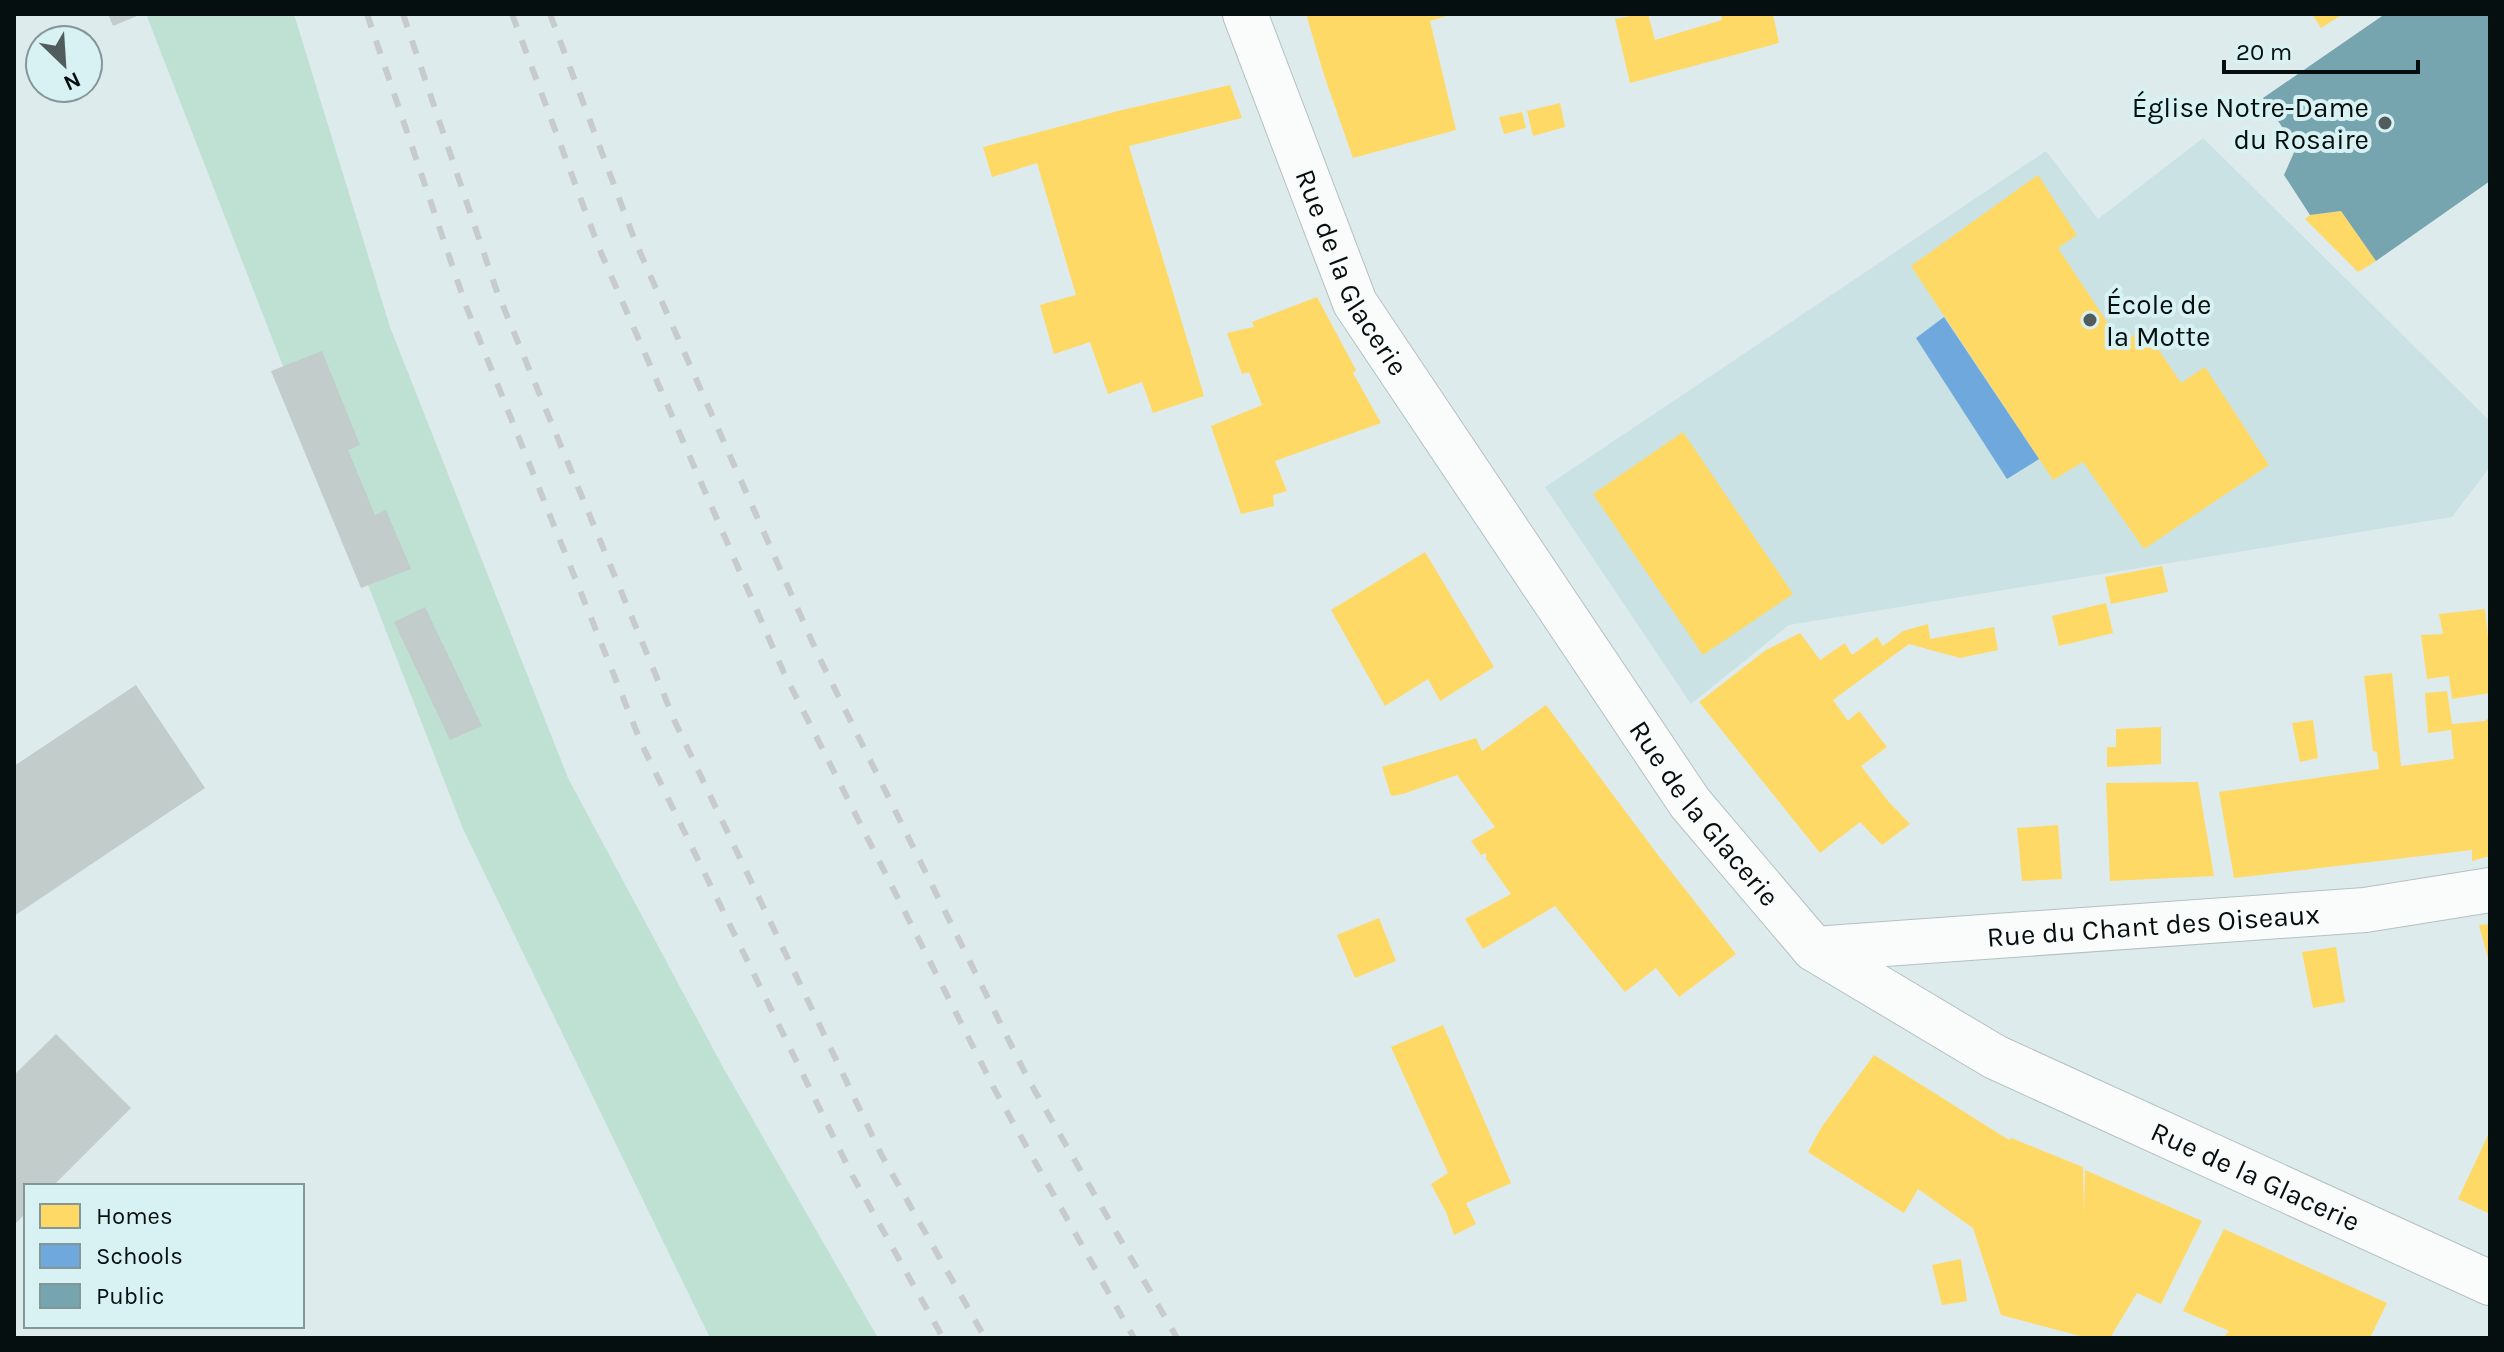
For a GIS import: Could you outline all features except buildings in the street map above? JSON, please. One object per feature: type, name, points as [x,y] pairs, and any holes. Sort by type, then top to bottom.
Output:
[{"type":"street","name":"Rue de la Glacerie","points":[[1245,14],[1355,303],[1690,803],[1814,949],[1995,1057],[2490,1283]]},
{"type":"street","name":"Rue du Chant des Oiseaux","points":[[1814,949],[2365,910],[2490,890]]},
{"type":"shaded area","name":"École de la Motte","points":[[2203,138],[2490,421],[2490,467],[2452,517],[1789,625],[1691,704],[1545,487],[2046,151],[2098,219]]},
{"type":"green space","points":[[146,14],[294,14],[390,327],[568,778],[724,1069],[878,1338],[710,1338],[463,829]]},
{"type":"railway","points":[[367,14],[466,306],[642,745],[852,1175],[943,1338]]},
{"type":"railway","points":[[403,14],[496,289],[676,724],[882,1156],[985,1338]]},
{"type":"railway","points":[[512,14],[599,248],[784,673],[997,1094],[1134,1338]]},
{"type":"railway","points":[[550,14],[635,241],[819,657],[1028,1079],[1177,1338]]},
{"type":"place","name":"Église Notre-Dame du Rosaire","points":[[2385,123]]},
{"type":"place","name":"École de la Motte","points":[[2090,320]]}]
